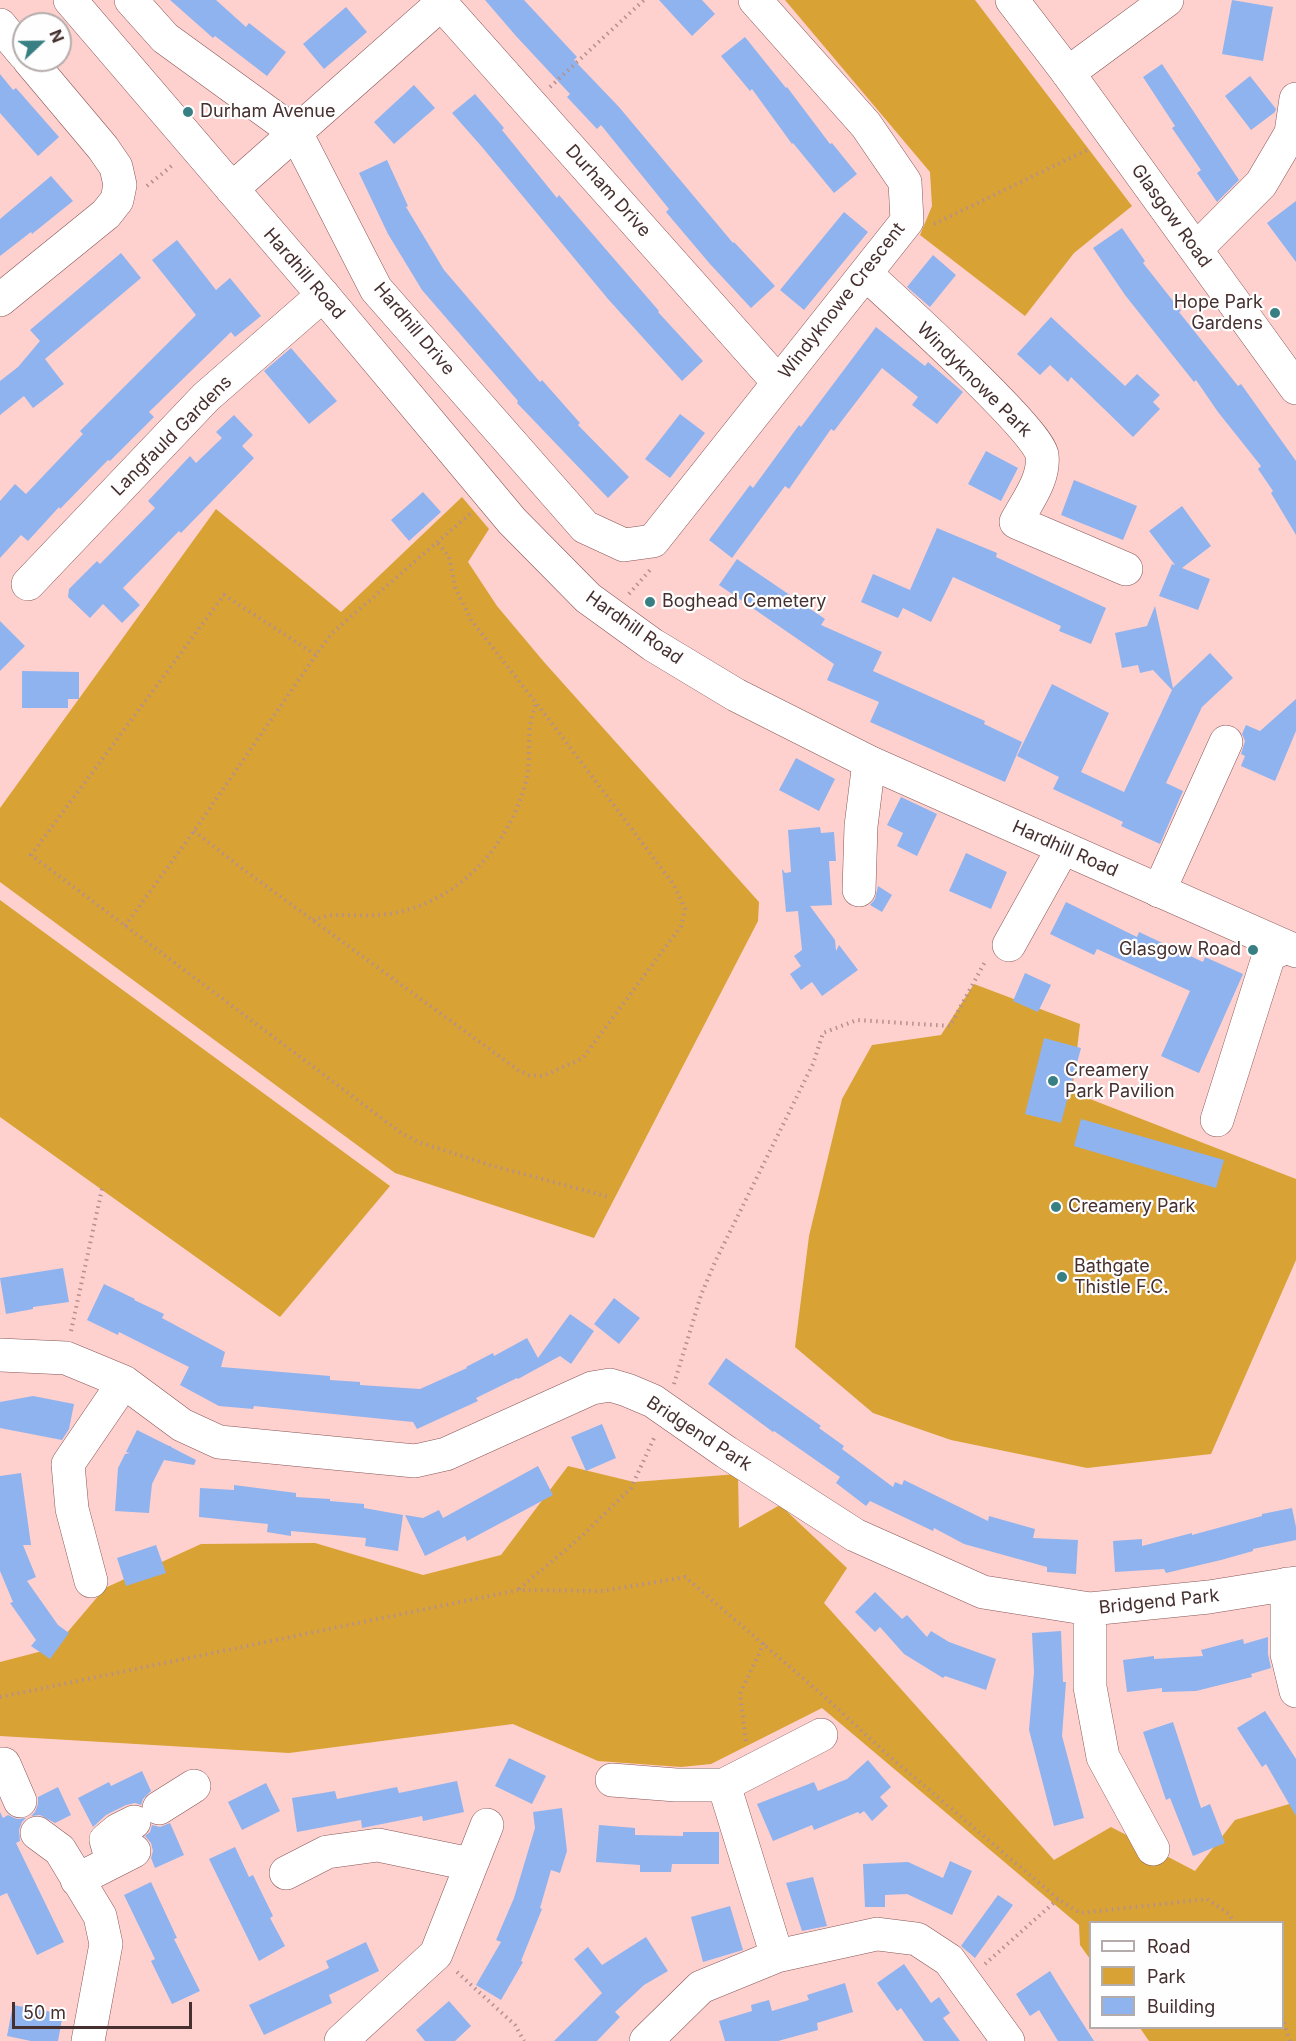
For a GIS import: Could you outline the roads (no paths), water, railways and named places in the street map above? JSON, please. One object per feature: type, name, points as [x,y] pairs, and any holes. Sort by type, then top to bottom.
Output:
[{"type":"street","name":"Hardhill Road","points":[[70,0],[324,295],[512,521],[588,598],[653,645],[736,694],[869,762],[1291,949]]},
{"type":"street","name":"Hardhill Drive","points":[[131,0],[165,38],[296,133],[376,289],[585,527],[624,545],[653,541]]},
{"type":"street","name":"Windyknowe Crescent","points":[[653,541],[907,221],[905,183],[866,125],[755,0]]},
{"type":"street","name":"Glasgow Road","points":[[1012,0],[1068,73],[1296,388]]},
{"type":"street","points":[[1068,73],[1167,0]]},
{"type":"street","points":[[232,189],[440,2]]},
{"type":"street","name":"Durham Drive","points":[[440,2],[778,382]]},
{"type":"street","points":[[0,25],[12,40]]},
{"type":"street","points":[[0,300],[106,214],[117,200],[120,185],[116,167],[103,148],[39,72]]},
{"type":"street","points":[[1196,249],[1261,184],[1292,133],[1296,99]]},
{"type":"street","name":"Windyknowe Park","points":[[866,274],[1015,416],[1042,452],[1041,476],[1016,522],[1125,569]]},
{"type":"street","name":"Langfauld Gardens","points":[[28,584],[206,398],[324,295]]},
{"type":"street","points":[[1159,891],[1226,742]]},
{"type":"street","points":[[859,890],[861,826],[869,762]]},
{"type":"street","points":[[999,951],[1063,848]]},
{"type":"street","points":[[1217,1120],[1269,955],[1291,949]]},
{"type":"street","name":"Bridgend Park","points":[[0,1355],[66,1358],[124,1382],[182,1425],[219,1442],[415,1461],[446,1454],[592,1388],[610,1385],[653,1401],[726,1452],[855,1535],[983,1592],[1090,1609],[1209,1597],[1292,1583]]},
{"type":"street","points":[[91,1581],[72,1509],[68,1464],[124,1382]]},
{"type":"street","points":[[1292,1583],[1287,1654],[1296,1691]]},
{"type":"street","points":[[1090,1609],[1090,1687],[1103,1757],[1153,1849]]},
{"type":"street","points":[[612,1780],[676,1785],[737,1778],[821,1735]]},
{"type":"street","points":[[0,1764],[4,1764],[20,1801]]},
{"type":"street","points":[[737,1778],[777,1956]]},
{"type":"street","points":[[77,1880],[194,1786]]},
{"type":"street","points":[[341,2041],[436,1954],[487,1824]]},
{"type":"street","points":[[37,1833],[60,1850],[100,1916],[106,1944],[88,2041]]},
{"type":"street","points":[[286,1873],[327,1852],[378,1845],[470,1864]]},
{"type":"street","points":[[646,2041],[701,1987],[777,1956],[877,1934],[917,1939],[949,1959],[1008,2041]]},
{"type":"place","name":"Durham Avenue","points":[[188,112]]},
{"type":"place","name":"Hope Park Gardens","points":[[1275,313]]},
{"type":"place","name":"Boghead Cemetery","points":[[650,602]]},
{"type":"place","name":"Glasgow Road","points":[[1253,950]]},
{"type":"place","name":"Creamery Park Pavilion","points":[[1053,1081]]},
{"type":"place","name":"Creamery Park","points":[[1056,1207]]},
{"type":"place","name":"Bathgate Thistle F.C.","points":[[1062,1277]]}]
